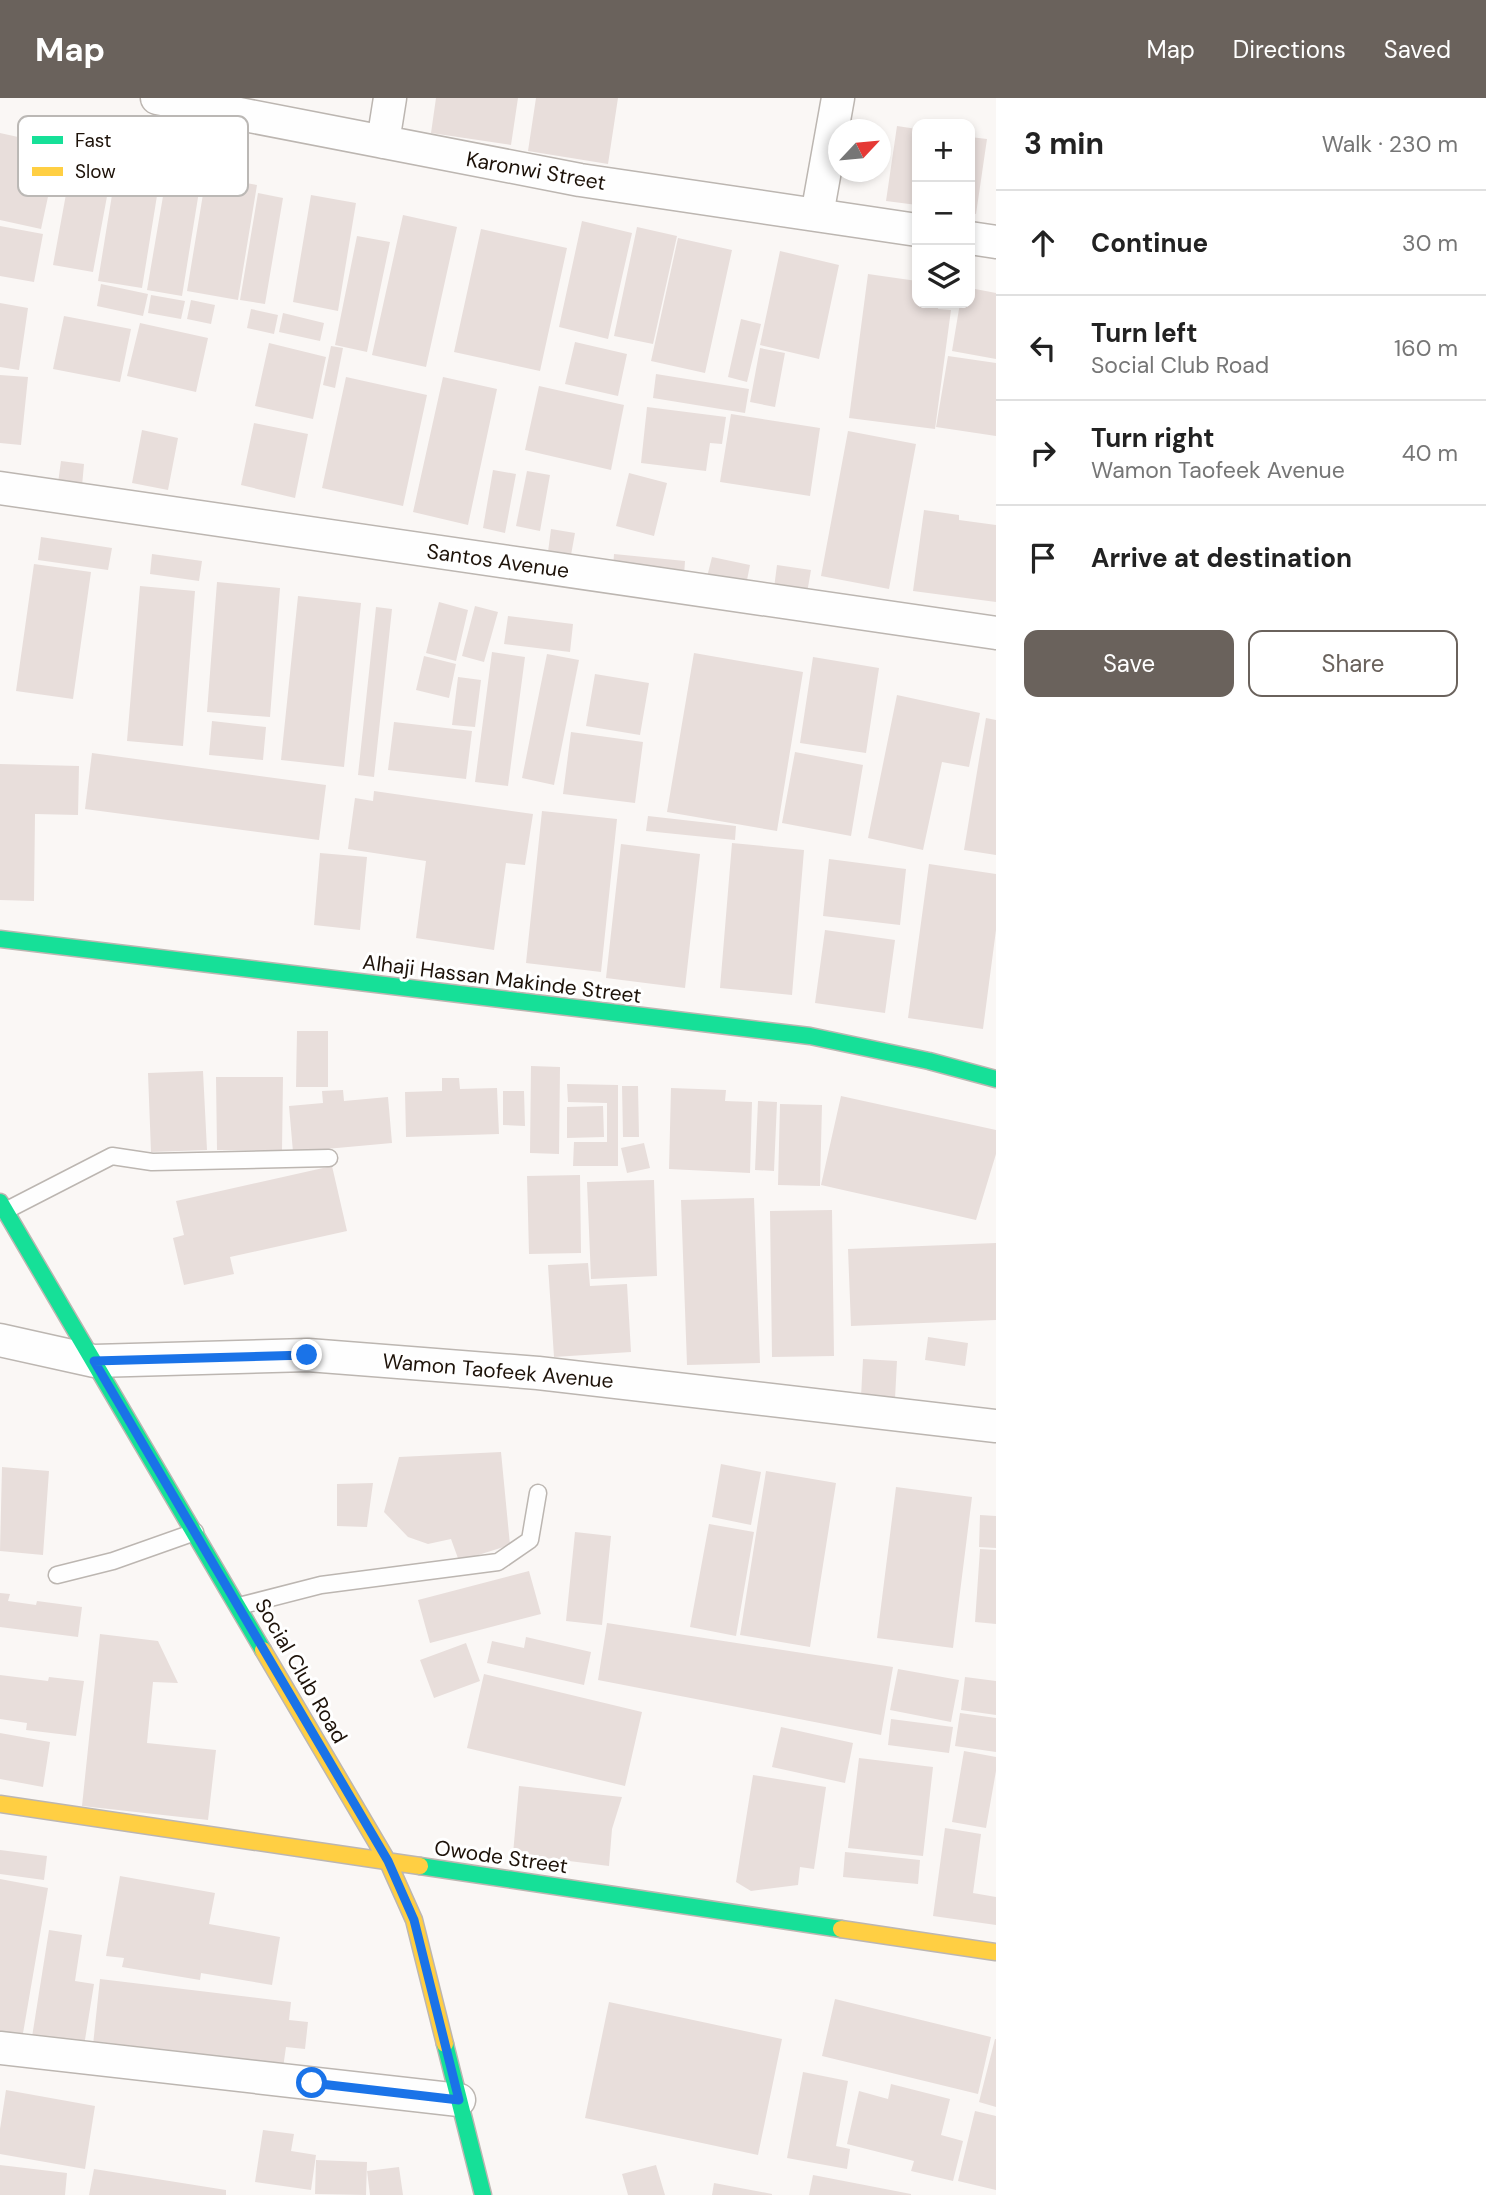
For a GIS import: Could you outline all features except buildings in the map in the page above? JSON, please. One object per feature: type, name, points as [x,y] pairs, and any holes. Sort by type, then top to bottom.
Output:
[{"type":"street","name":"Karonwi Street","points":[[157,98],[580,180],[912,229]]},
{"type":"street","points":[[383,142],[390,98]]},
{"type":"street","points":[[817,215],[838,98]]},
{"type":"street","points":[[975,239],[996,242]]},
{"type":"street","name":"Santos Avenue","points":[[0,488],[996,633]]},
{"type":"street","name":"Alhaji Hassan Makinde Street","points":[[0,939],[810,1035],[996,1079]]},
{"type":"street","name":"Social Club Road","points":[[2,1207],[388,1861],[414,1920],[483,2195]]},
{"type":"street","name":"Wamon Taofeek Avenue","points":[[0,1340],[94,1361],[307,1355],[538,1373],[996,1426]]},
{"type":"street","name":"Owode Street","points":[[0,1804],[996,1951]]},
{"type":"street","points":[[0,2048],[459,2100]]},
{"type":"lane","points":[[2,1207],[112,1156],[152,1162],[328,1158]]},
{"type":"lane","points":[[239,1606],[321,1585],[498,1562],[530,1540],[538,1493]]},
{"type":"lane","points":[[57,1575],[113,1561],[195,1532]]},
{"type":"traffic: fast","points":[[0,939],[810,1036],[929,1061],[996,1079]]},
{"type":"traffic: fast","points":[[0,1202],[263,1650]]},
{"type":"traffic: fast","points":[[420,1866],[841,1929]]},
{"type":"traffic: fast","points":[[445,2044],[483,2195]]},
{"type":"traffic: slow","points":[[263,1650],[388,1862],[414,1920],[445,2044]]},
{"type":"traffic: slow","points":[[0,1804],[420,1866]]},
{"type":"traffic: slow","points":[[841,1929],[996,1952]]},
{"type":"route","points":[[307,1355],[94,1361],[388,1861],[414,1920],[459,2100],[312,2083]]}]
